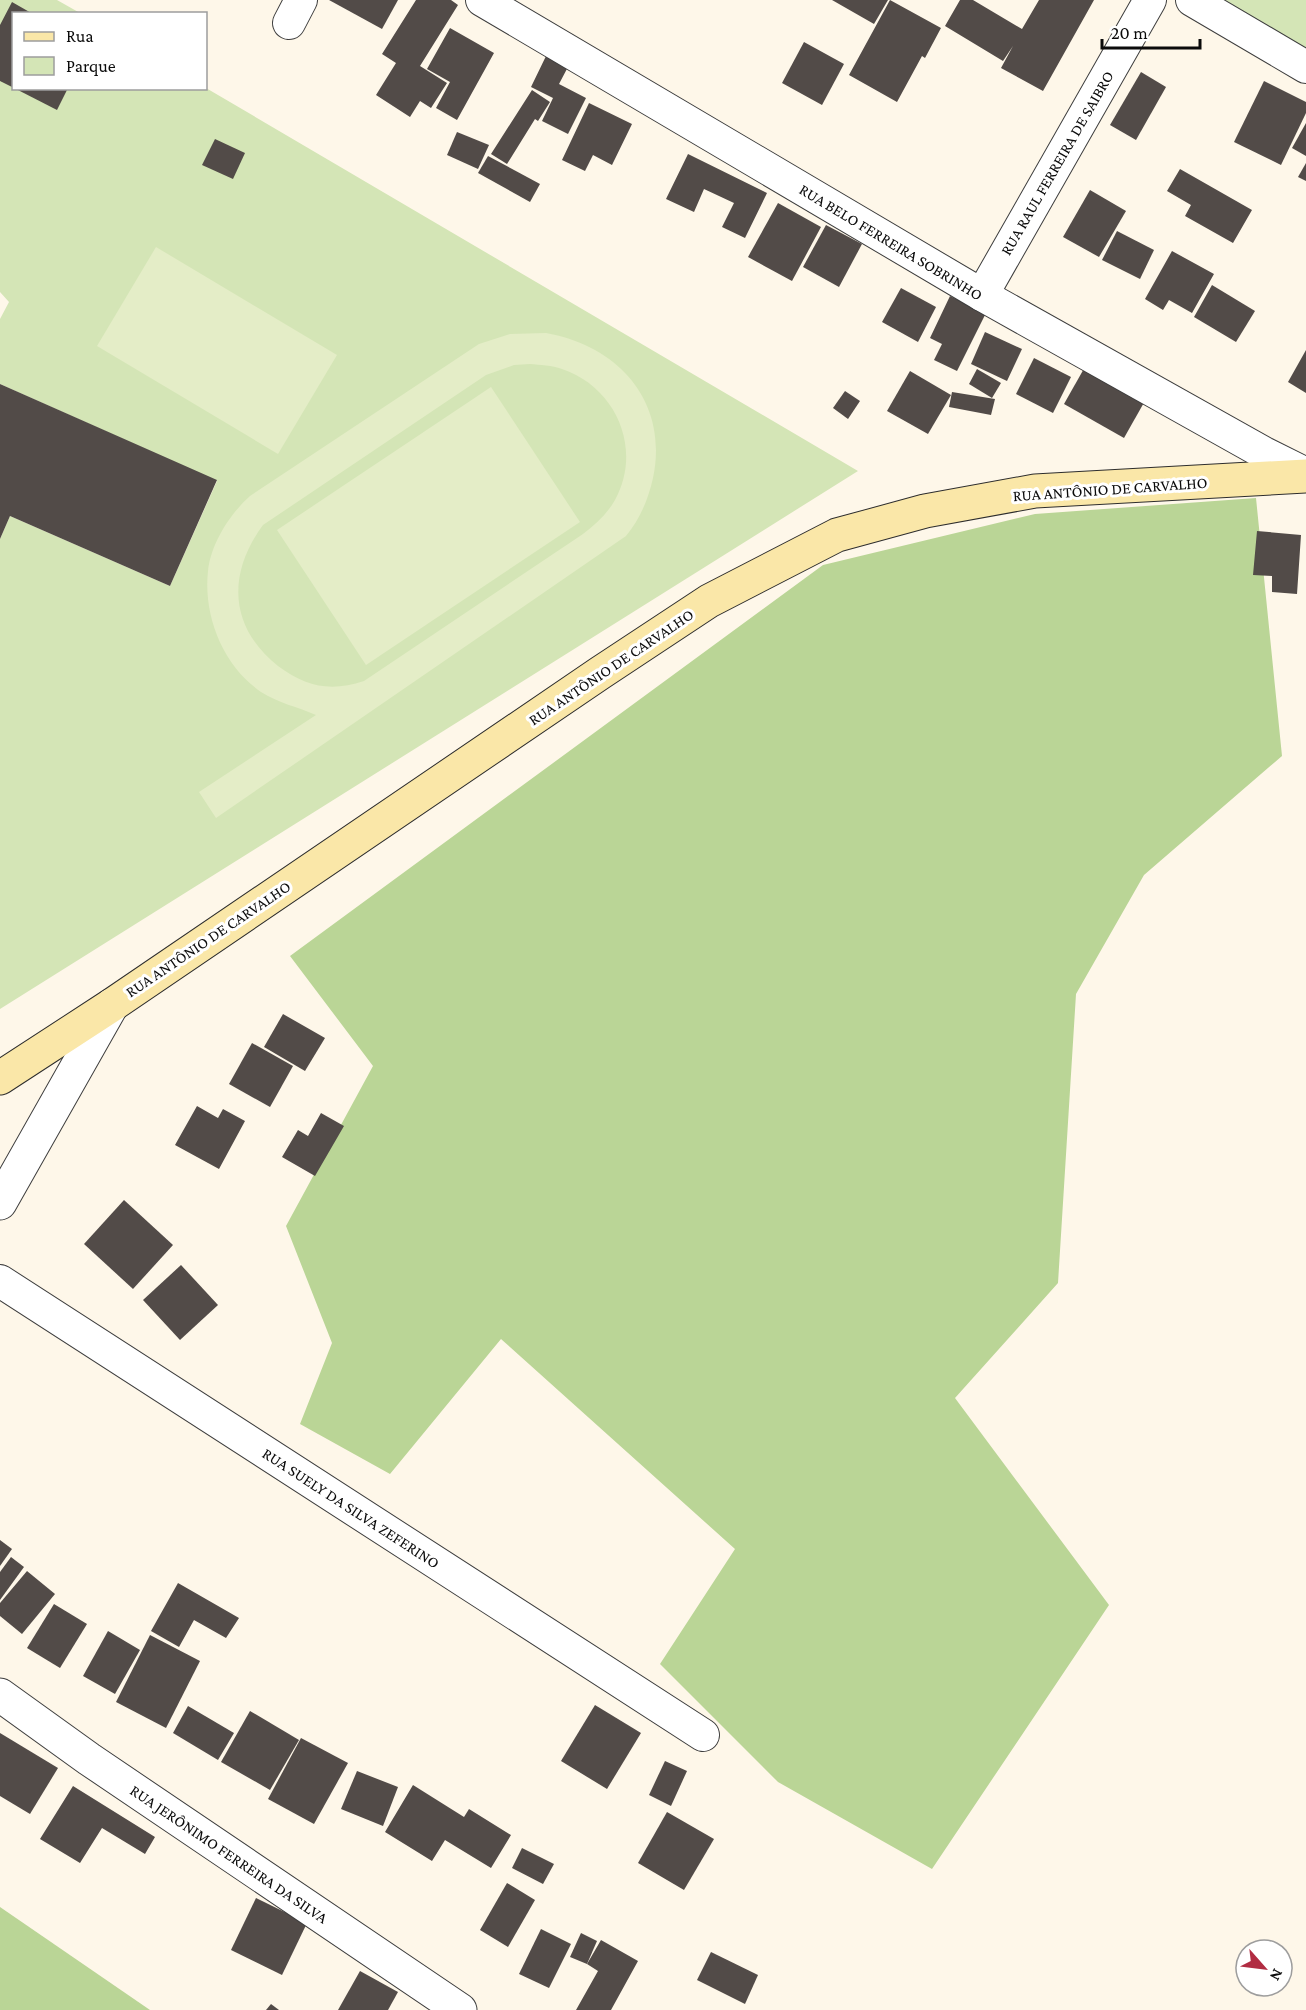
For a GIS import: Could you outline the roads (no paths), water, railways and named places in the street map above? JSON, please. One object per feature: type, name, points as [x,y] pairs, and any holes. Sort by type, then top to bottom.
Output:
[{"type":"main road","name":"RUA ANTÔNIO DE CARVALHO","points":[[0,1078],[112,1005],[709,601],[837,535],[924,511],[1035,491],[1306,475]]},
{"type":"street","name":"RUA BELO FERREIRA SOBRINHO","points":[[482,0],[982,295],[1306,475]]},
{"type":"street","name":"RUA RAUL FERREIRA DE SAIBRO","points":[[982,295],[1150,0]]},
{"type":"street","points":[[1192,0],[1306,67]]},
{"type":"street","points":[[0,1203],[112,1005]]},
{"type":"street","name":"RUA SUELY DA SILVA ZEFERINO","points":[[0,1281],[703,1735]]},
{"type":"street","name":"RUA JERÔNIMO FERREIRA DA SILVA","points":[[0,1695],[89,1759],[460,2010]]}]
